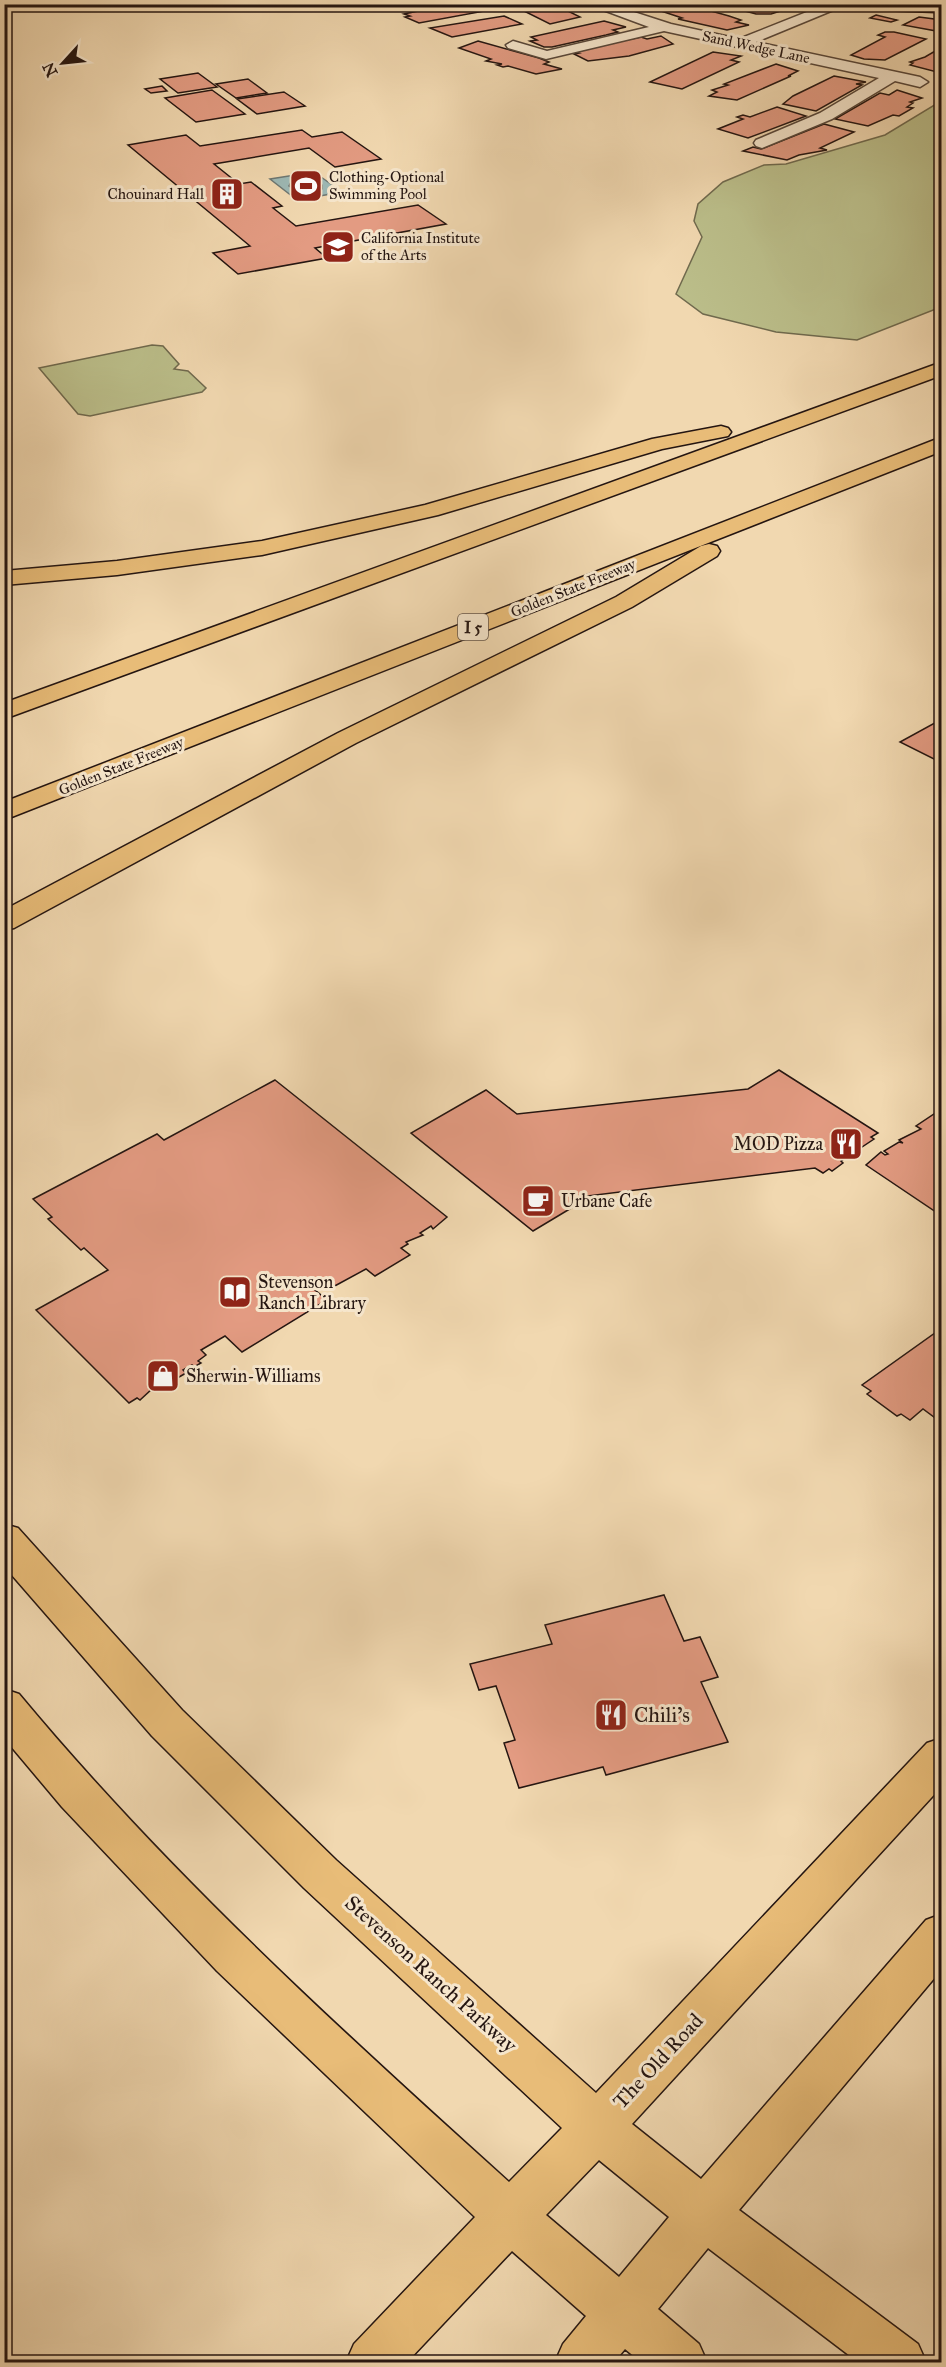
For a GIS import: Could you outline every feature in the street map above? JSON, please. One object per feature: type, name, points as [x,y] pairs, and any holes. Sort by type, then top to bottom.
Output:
[{"type":"main road","points":[[4,712],[942,368]]},
{"type":"main road","points":[[4,578],[117,568],[262,548],[430,510],[659,443],[797,420]]},
{"type":"main road","name":"Golden State Freeway","points":[[4,812],[942,443]]},
{"type":"main road","points":[[4,922],[378,722],[624,602],[789,503]]},
{"type":"main road","name":"Stevenson Ranch Parkway","points":[[4,1539],[166,1723],[320,1874],[597,2127],[704,2214],[900,2362]]},
{"type":"main road","points":[[4,1707],[122,1841],[219,1942],[436,2151],[622,2315],[681,2362]]},
{"type":"main road","name":"The Old Road","points":[[372,2362],[597,2127],[942,1756]]},
{"type":"main road","points":[[581,2362],[942,1935]]},
{"type":"street","name":"Sand Wedge Lane","points":[[594,4],[666,27],[920,82]]},
{"type":"street","points":[[739,44],[841,4]]},
{"type":"street","points":[[513,45],[546,55],[666,27]]},
{"type":"street","points":[[762,143],[826,116],[893,76]]},
{"type":"green space","points":[[941,101],[941,307],[857,340],[776,332],[703,314],[676,294],[702,237],[694,221],[698,204],[723,182],[764,165],[786,164],[885,135]]},
{"type":"green space","points":[[152,345],[163,346],[179,364],[174,369],[188,371],[206,388],[202,392],[90,416],[78,414],[39,368]]},
{"type":"water","name":"Clothing-Optional Swimming Pool","points":[[314,172],[342,192],[297,200],[270,179]]},
{"type":"building","points":[[452,4],[486,5],[482,6],[490,10],[419,23],[405,17],[410,16],[404,14]]},
{"type":"building","points":[[510,4],[554,4],[580,17],[550,24]]},
{"type":"building","points":[[686,4],[741,20],[736,22],[749,25],[727,30],[678,19],[682,18],[652,8],[660,5]]},
{"type":"building","points":[[719,4],[771,4],[787,9],[771,14],[756,14]]},
{"type":"building","points":[[885,4],[942,4],[942,13],[889,11]]},
{"type":"building","points":[[876,15],[897,20],[891,22],[870,18]]},
{"type":"building","points":[[504,16],[522,24],[452,37],[430,28]]},
{"type":"building","points":[[919,17],[942,20],[942,32],[903,25]]},
{"type":"building","points":[[604,21],[626,27],[613,30],[618,32],[552,47],[544,47],[530,41],[537,40],[531,37]]},
{"type":"building","points":[[885,32],[926,39],[885,60],[864,59],[851,55],[885,37],[878,35]]},
{"type":"building","points":[[661,36],[673,44],[629,56],[588,61],[574,54],[579,53],[573,51],[641,37],[647,39]]},
{"type":"building","points":[[478,41],[539,58],[549,62],[544,64],[562,69],[536,74],[497,65],[502,64],[486,61],[491,59],[459,48]]},
{"type":"building","points":[[942,47],[942,70],[937,72],[910,65],[913,63],[910,62],[925,57]]},
{"type":"building","points":[[713,52],[741,56],[731,60],[739,62],[682,89],[650,82]]},
{"type":"building","points":[[776,64],[798,71],[737,100],[709,96],[717,92],[712,90],[728,85],[724,84]]},
{"type":"building","points":[[198,73],[217,87],[178,93],[160,79]]},
{"type":"building","points":[[834,76],[866,82],[856,84],[862,85],[816,111],[783,104],[793,96]]},
{"type":"building","points":[[248,79],[267,93],[236,98],[216,84]]},
{"type":"building","points":[[162,86],[167,91],[151,93],[145,89]]},
{"type":"building","points":[[212,90],[245,114],[196,122],[165,98]]},
{"type":"building","points":[[897,90],[922,98],[910,102],[913,103],[907,107],[913,108],[899,116],[893,115],[868,126],[835,119],[880,93],[889,95]]},
{"type":"building","points":[[284,92],[305,106],[257,114],[237,99]]},
{"type":"building","points":[[777,107],[806,116],[748,138],[718,129],[743,119],[737,117],[743,115],[750,117]]},
{"type":"building","points":[[824,124],[854,132],[820,148],[827,150],[799,155],[787,160],[743,151],[753,147],[761,149]]},
{"type":"building","name":"Chouinard Hall","points":[[302,130],[312,137],[342,132],[381,159],[335,167],[309,148],[214,164],[239,184],[251,182],[282,206],[273,208],[296,226],[418,205],[446,224],[315,248],[327,258],[238,274],[213,253],[250,246],[128,145],[186,135],[200,146]]},
{"type":"building","points":[[942,719],[942,763],[900,742]]},
{"type":"building","points":[[779,1070],[878,1133],[871,1137],[874,1139],[841,1161],[843,1163],[832,1171],[829,1169],[823,1173],[815,1168],[579,1197],[583,1201],[533,1231],[411,1133],[486,1090],[517,1114],[748,1089]]},
{"type":"building","points":[[275,1080],[447,1217],[433,1229],[431,1226],[420,1233],[423,1235],[406,1242],[408,1244],[401,1248],[410,1255],[375,1276],[366,1269],[331,1288],[320,1278],[309,1285],[327,1300],[242,1352],[225,1336],[201,1350],[206,1355],[198,1361],[201,1363],[183,1370],[186,1373],[155,1391],[152,1389],[140,1400],[137,1398],[129,1403],[36,1310],[108,1270],[84,1248],[81,1250],[48,1219],[52,1217],[33,1199],[157,1134],[164,1140]]},
{"type":"building","points":[[934,1114],[937,1117],[942,1114],[942,1216],[866,1165],[881,1152],[888,1154],[884,1151],[899,1142],[903,1143],[899,1140],[921,1129],[916,1126]]},
{"type":"building","points":[[942,1328],[942,1423],[923,1409],[910,1420],[901,1414],[897,1416],[867,1394],[871,1391],[862,1385]]},
{"type":"building","name":"Chili's","points":[[664,1595],[684,1641],[700,1637],[718,1677],[701,1682],[728,1742],[606,1775],[603,1767],[519,1788],[504,1743],[515,1740],[496,1686],[479,1690],[470,1664],[552,1644],[545,1625]]},
{"type":"place","name":"Clothing-Optional Swimming Pool","points":[[306,186]]},
{"type":"place","name":"Chouinard Hall","points":[[227,194]]},
{"type":"place","name":"California Institute of the Arts","points":[[338,247]]},
{"type":"place","name":"MOD Pizza","points":[[846,1144]]},
{"type":"place","name":"Urbane Cafe","points":[[538,1201]]},
{"type":"place","name":"Stevenson Ranch Library","points":[[235,1292]]},
{"type":"place","name":"Sherwin-Williams","points":[[163,1376]]},
{"type":"place","name":"Chili's","points":[[611,1715]]}]
